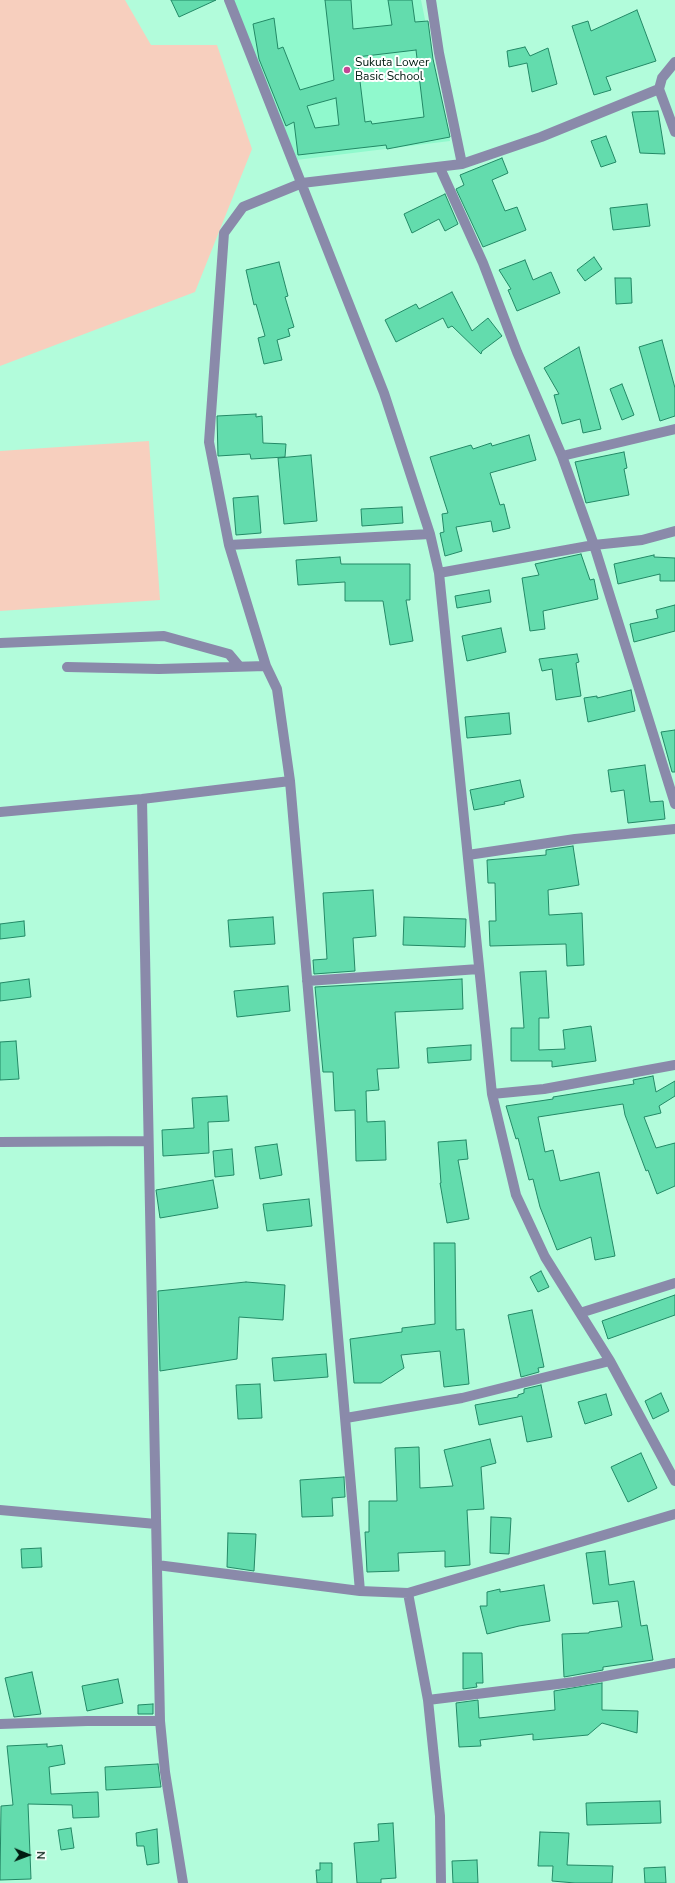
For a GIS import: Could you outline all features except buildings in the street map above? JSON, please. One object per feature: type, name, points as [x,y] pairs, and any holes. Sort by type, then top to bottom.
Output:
[{"type":"street","points":[[229,0],[384,393],[430,534],[439,573],[492,1094],[516,1195],[545,1257],[610,1361],[675,1481]]},
{"type":"street","points":[[431,0],[439,53],[462,164]]},
{"type":"street","points":[[675,62],[662,78],[660,89],[675,132]]},
{"type":"street","points":[[360,1591],[290,781],[277,689],[266,666],[229,545],[209,442],[224,233],[243,207],[302,183],[440,168],[462,164],[541,136],[660,89]]},
{"type":"street","points":[[440,168],[483,263],[517,352],[562,456],[594,545],[675,804]]},
{"type":"street","points":[[562,456],[675,429]]},
{"type":"street","points":[[439,573],[594,545],[642,540],[675,531]]},
{"type":"street","points":[[229,545],[430,534]]},
{"type":"street","points":[[0,643],[164,636],[229,654],[239,666]]},
{"type":"street","points":[[67,667],[159,669],[266,666]]},
{"type":"street","points":[[0,812],[290,781]]},
{"type":"street","points":[[142,798],[147,1141],[160,1721],[165,1772],[183,1883]]},
{"type":"street","points":[[468,855],[575,839],[675,829]]},
{"type":"street","points":[[307,981],[479,969]]},
{"type":"street","points":[[492,1094],[544,1089],[675,1064]]},
{"type":"street","points":[[0,1142],[147,1141]]},
{"type":"street","points":[[580,1312],[675,1283]]},
{"type":"street","points":[[346,1418],[462,1398],[610,1361]]},
{"type":"street","points":[[0,1510],[156,1524]]},
{"type":"street","points":[[157,1565],[360,1591],[408,1593],[675,1514]]},
{"type":"street","points":[[408,1593],[428,1700],[440,1816],[441,1883]]},
{"type":"street","points":[[428,1700],[574,1682],[675,1663]]},
{"type":"street","points":[[0,1724],[87,1720],[160,1721]]},
{"type":"shaded area","points":[[0,0],[125,0],[151,45],[217,45],[252,149],[195,292],[0,366]]},
{"type":"shaded area","name":"Sukuta Lower Basic School","points":[[229,0],[421,0],[450,141],[296,160]]},
{"type":"shaded area","points":[[149,441],[160,600],[0,611],[0,451]]},
{"type":"place","name":"Sukuta Lower Basic School","points":[[347,70]]}]
